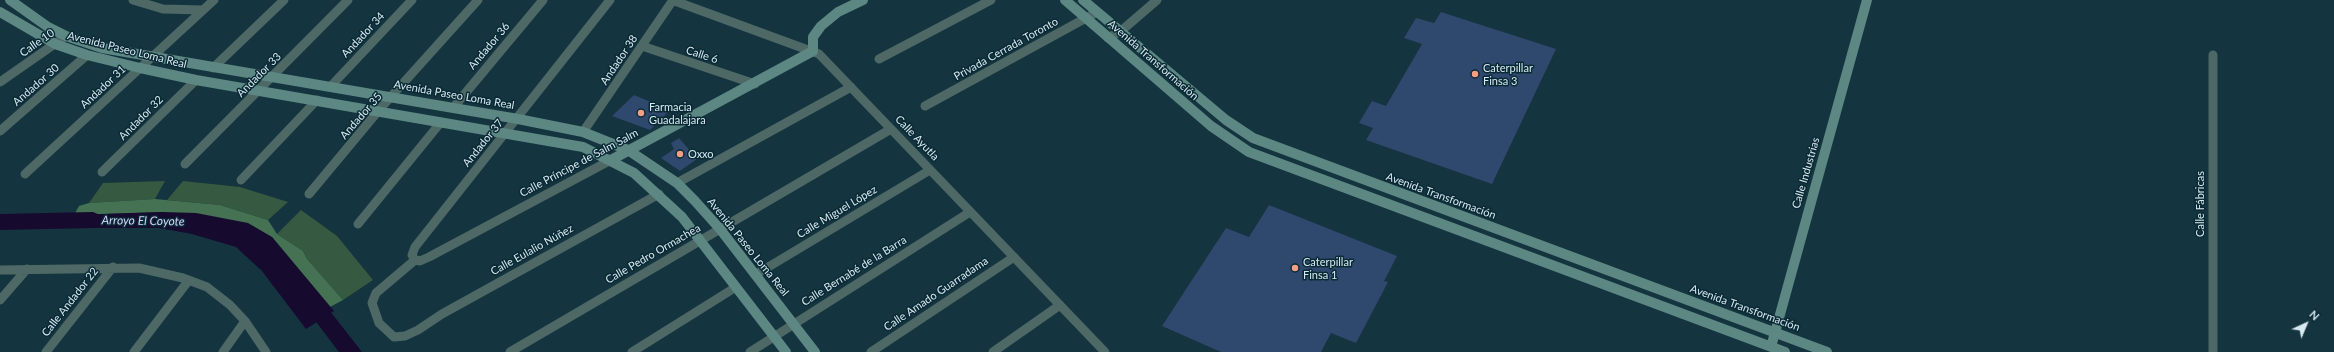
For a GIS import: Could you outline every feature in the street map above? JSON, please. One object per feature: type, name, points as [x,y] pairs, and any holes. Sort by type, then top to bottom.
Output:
[{"type":"street","name":"Avenida Paseo Loma Real","points":[[10,0],[20,9],[48,27],[66,36],[102,48],[153,56],[212,68],[331,86],[518,119],[583,132],[628,150],[677,183],[720,229],[815,352]]},
{"type":"street","points":[[134,0],[163,9],[203,10]]},
{"type":"street","name":"Andador 31","points":[[25,174],[214,0]]},
{"type":"street","points":[[212,68],[284,0]]},
{"type":"street","name":"Andador 33","points":[[186,164],[348,0]]},
{"type":"street","name":"Andador 34","points":[[331,86],[412,0]]},
{"type":"street","name":"Andador 35","points":[[309,194],[379,110],[478,0]]},
{"type":"street","name":"Andador 36","points":[[453,108],[543,0]]},
{"type":"street","name":"Andador 37","points":[[417,260],[412,255],[415,247],[518,119],[610,0]]},
{"type":"street","name":"Andador 38","points":[[583,132],[673,0]]},
{"type":"street","name":"Calle Ayutla","points":[[673,0],[813,50],[819,54],[1105,352]]},
{"type":"street","points":[[879,59],[991,0]]},
{"type":"street","name":"Avenida Transformación","points":[[1065,0],[1144,69],[1235,144],[1288,166],[1718,327],[1770,349],[1785,352]]},
{"type":"street","name":"Avenida Transformación","points":[[1084,0],[1244,133],[1264,143],[1827,352]]},
{"type":"street","points":[[1108,38],[1121,31],[1157,0]]},
{"type":"street","name":"Calle Industrias","points":[[1770,349],[1867,0]]},
{"type":"street","points":[[813,50],[813,37],[821,26],[838,12],[859,1]]},
{"type":"street","name":"Avenida Paseo Loma Real","points":[[0,12],[55,44],[140,68],[196,80],[379,110],[506,133],[582,148],[611,160],[634,173],[659,194],[682,217],[786,352]]},
{"type":"street","name":"Privada Cerrada Toronto","points":[[925,106],[1097,12]]},
{"type":"street","points":[[37,34],[48,27]]},
{"type":"street","name":"Calle 10","points":[[0,82],[66,36]]},
{"type":"street","name":"Calle 6","points":[[642,46],[755,84]]},
{"type":"street","points":[[1128,55],[1139,46]]},
{"type":"street","name":"Calle Príncipe de Salm Salm","points":[[418,330],[405,336],[394,337],[379,324],[372,303],[376,293],[417,260],[755,84],[813,50]]},
{"type":"street","name":"Andador 30","points":[[0,131],[87,54]]},
{"type":"street","name":"Calle Fábricas","points":[[2213,55],[2213,352]]},
{"type":"street","points":[[1144,69],[1157,61]]},
{"type":"street","name":"Andador 32","points":[[102,172],[196,80]]},
{"type":"street","points":[[1167,88],[1180,81]]},
{"type":"street","points":[[677,183],[851,87]]},
{"type":"street","points":[[241,180],[317,100]]},
{"type":"street","points":[[358,224],[441,122]]},
{"type":"street","name":"Calle Pedro Ormachea","points":[[510,352],[891,129]]},
{"type":"street","points":[[1288,166],[1295,155]]},
{"type":"street","name":"Calle Miguel López","points":[[755,275],[930,170]]},
{"type":"street","name":"Calle Eulalio Núñez","points":[[418,330],[442,314],[659,194]]},
{"type":"street","points":[[1442,224],[1448,211]]},
{"type":"street","name":"Calle Bernabé de la Barra","points":[[750,352],[970,212]]},
{"type":"street","name":"Calle Amado Guarradama","points":[[871,352],[1014,257]]},
{"type":"street","points":[[1580,275],[1584,262]]},
{"type":"street","points":[[0,270],[113,267],[152,270],[188,280],[207,287],[245,321],[266,352]]},
{"type":"street","name":"Calle Andador 22","points":[[46,352],[113,267]]},
{"type":"street","points":[[0,300],[27,269]]},
{"type":"street","points":[[134,352],[188,280]]},
{"type":"street","points":[[632,352],[736,287]]},
{"type":"street","points":[[993,352],[1060,305]]},
{"type":"street","points":[[1718,327],[1722,312]]},
{"type":"street","points":[[223,352],[245,321]]},
{"type":"green space","points":[[165,181],[155,199],[89,203],[103,183]]},
{"type":"green space","points":[[183,181],[240,187],[288,202],[268,220],[220,205],[167,200]]},
{"type":"green space","points":[[155,199],[220,205],[268,220],[277,234],[303,251],[307,259],[343,300],[330,307],[272,237],[162,212],[74,215],[79,206],[89,203]]},
{"type":"green space","points":[[301,210],[337,236],[373,280],[343,300],[307,259],[303,251],[277,234]]},
{"type":"water","points":[[162,212],[196,213],[248,223],[272,237],[334,311],[306,329],[262,271],[236,247],[192,234],[159,228],[62,228],[71,215]]},
{"type":"building","name":"Caterpillar Finsa 3","points":[[1441,12],[1556,49],[1492,184],[1366,140],[1373,128],[1359,123],[1372,101],[1386,106],[1422,44],[1404,38],[1416,18],[1434,23]]},
{"type":"building","name":"Farmacia Guadalajara","points":[[634,95],[670,110],[650,130],[612,116]]},
{"type":"building","name":"Oxxo","points":[[679,138],[697,159],[680,171],[661,158],[674,149],[671,143]]},
{"type":"building","name":"Caterpillar Finsa 1","points":[[1269,205],[1397,256],[1384,281],[1388,282],[1356,343],[1331,333],[1321,352],[1221,352],[1162,326],[1226,228],[1249,237]]},
{"type":"waterway","name":"Arroyo El Coyote","points":[[0,222],[93,220]]},
{"type":"waterway","name":"Arroyo El Coyote","points":[[308,298],[351,352]]},
{"type":"place","name":"Caterpillar Finsa 3","points":[[1475,74]]},
{"type":"place","name":"Farmacia Guadalajara","points":[[641,113]]},
{"type":"place","name":"Oxxo","points":[[680,154]]},
{"type":"place","name":"Caterpillar Finsa 1","points":[[1295,268]]}]
